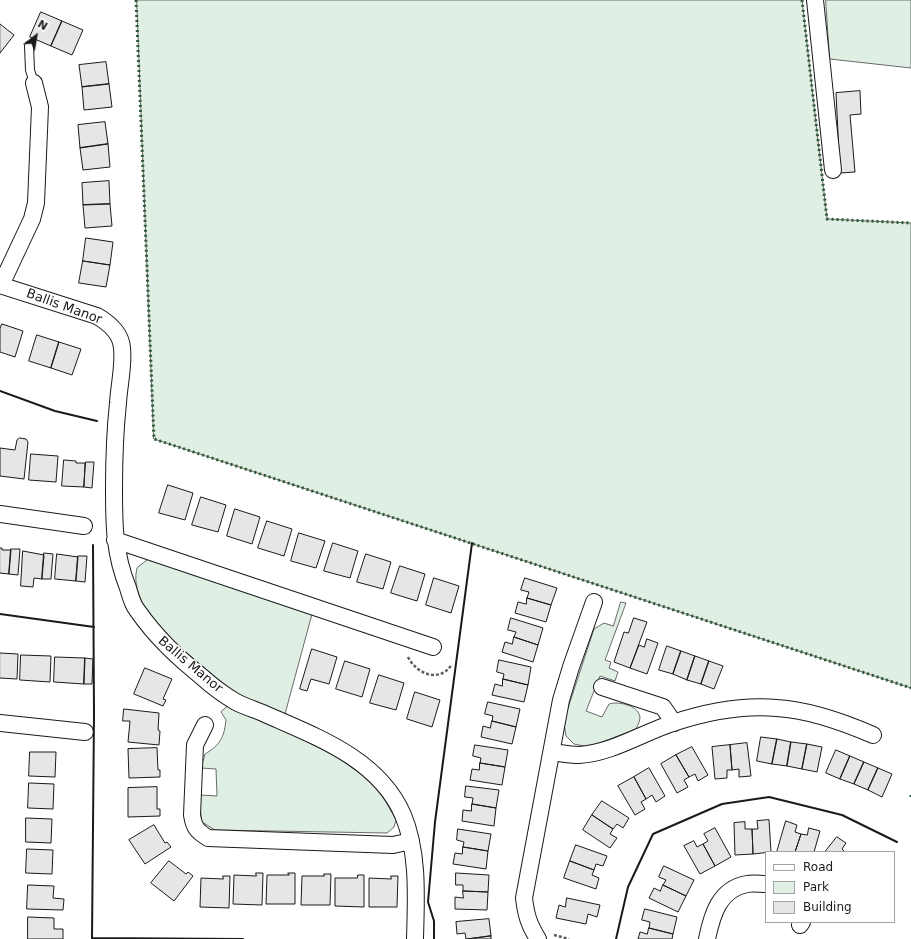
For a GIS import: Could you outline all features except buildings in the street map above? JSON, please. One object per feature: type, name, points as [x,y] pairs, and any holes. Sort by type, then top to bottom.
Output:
[{"type":"street","points":[[815,0],[833,170]]},
{"type":"street","points":[[0,285],[32,219],[36,203],[40,107],[34,83]]},
{"type":"street","name":"Ballis Manor","points":[[0,285],[97,316],[110,324],[117,334],[122,347],[122,369],[114,442],[115,540],[122,574],[135,607],[155,636],[179,659],[211,684],[236,702],[327,741],[348,753],[375,774],[392,794],[404,816],[411,841],[416,877],[415,939]]},
{"type":"street","points":[[0,514],[84,526]]},
{"type":"street","points":[[115,540],[433,647]]},
{"type":"street","points":[[544,935],[530,928],[525,912],[524,898],[561,700],[594,602]]},
{"type":"street","points":[[602,687],[664,707],[674,723]]},
{"type":"street","points":[[552,752],[578,755],[600,752],[674,723],[709,713],[746,708],[778,708],[812,714],[848,724],[873,735]]},
{"type":"street","points":[[0,724],[85,732]]},
{"type":"street","points":[[205,724],[195,745],[192,815],[194,826],[208,838],[393,844],[411,841]]},
{"type":"street","points":[[707,939],[710,922],[717,906],[725,894],[734,888],[747,884],[765,884]]},
{"type":"lane","points":[[28,46],[30,70],[34,83]]},
{"type":"path","points":[[544,935],[554,935],[569,939]]},
{"type":"green space","points":[[137,0],[802,0],[827,219],[911,223],[911,688],[154,439]]},
{"type":"green space","points":[[826,0],[911,0],[911,68],[830,59]]},
{"type":"green space","points":[[149,559],[312,614],[285,714],[239,695],[167,635],[146,609],[139,596],[136,582],[137,568]]},
{"type":"green space","points":[[621,602],[626,603],[605,660],[611,662],[609,668],[618,672],[615,681],[600,676],[586,711],[602,717],[609,704],[617,703],[627,705],[636,709],[640,717],[639,722],[636,729],[589,747],[574,744],[566,736],[564,723],[594,629],[604,623],[613,626]]},
{"type":"green space","points":[[228,706],[333,754],[371,781],[385,800],[396,820],[394,827],[387,833],[215,830],[202,822],[200,795],[217,796],[216,769],[201,768],[205,754],[218,744],[224,732],[226,720],[221,712]]},
{"type":"hedge","points":[[136,0],[154,439],[911,688]]},
{"type":"hedge","points":[[802,0],[827,219],[911,223]]},
{"type":"hedge","points":[[911,795],[911,800]]},
{"type":"wall","points":[[0,391],[55,411],[97,421]]},
{"type":"wall","points":[[434,939],[434,921],[428,902],[435,822],[472,543]]},
{"type":"wall","points":[[92,938],[94,714],[93,545]]},
{"type":"wall","points":[[0,614],[94,627]]},
{"type":"wall","points":[[616,939],[628,887],[653,834],[722,804],[769,797],[842,815],[897,842]]},
{"type":"wall","points":[[92,939],[243,939]]}]
